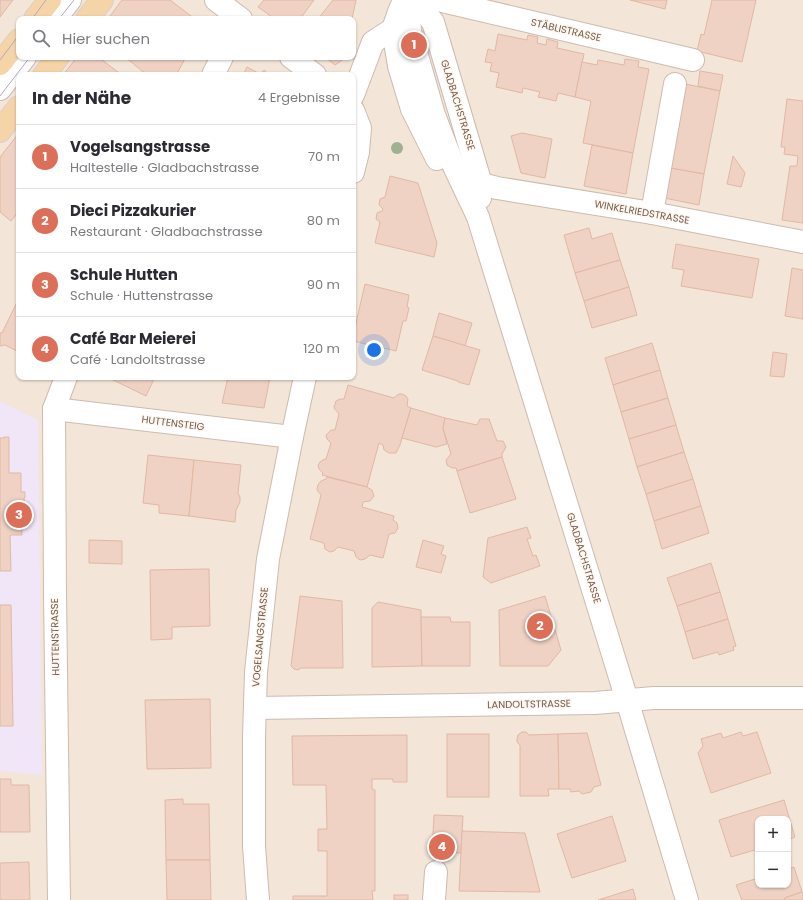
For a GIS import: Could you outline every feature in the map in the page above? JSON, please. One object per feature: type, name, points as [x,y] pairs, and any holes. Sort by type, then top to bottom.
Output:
[{"type":"main road","points":[[37,16],[50,0]]},
{"type":"main road","points":[[89,16],[102,0]]},
{"type":"main road","points":[[0,64],[16,44]]},
{"type":"main road","points":[[46,72],[56,60]]},
{"type":"main road","points":[[0,131],[16,111]]},
{"type":"street","points":[[57,16],[70,0]]},
{"type":"street","points":[[216,0],[237,16]]},
{"type":"street","name":"GLADBACHSTRASSE","points":[[404,0],[394,29],[399,66],[412,109],[441,166],[478,217]]},
{"type":"street","name":"GLADBACHSTRASSE","points":[[408,0],[410,30],[434,115],[452,162],[478,217],[687,900]]},
{"type":"street","name":"GLADBACHSTRASSE","points":[[414,0],[433,22],[481,184],[478,217]]},
{"type":"street","name":"STÄBLISTRASSE","points":[[438,0],[693,60]]},
{"type":"street","points":[[356,87],[373,42],[394,29]]},
{"type":"street","points":[[0,89],[23,60]]},
{"type":"street","points":[[214,72],[220,60]]},
{"type":"street","points":[[295,60],[311,72]]},
{"type":"street","points":[[652,213],[675,84]]},
{"type":"street","points":[[356,118],[360,128],[356,160]]},
{"type":"street","name":"WINKELRIEDSTRASSE","points":[[481,184],[497,188],[652,213],[803,242]]},
{"type":"street","name":"HUTTENSTRASSE","points":[[58,900],[54,586],[54,409],[65,380]]},
{"type":"street","name":"VOGELSANGSTRASSE","points":[[258,900],[254,846],[256,672],[268,559],[304,380]]},
{"type":"street","name":"HUTTENSTEIG","points":[[54,409],[292,437]]},
{"type":"street","name":"LANDOLTSTRASSE","points":[[255,708],[595,703],[654,698],[803,698]]},
{"type":"street","points":[[434,900],[436,872]]},
{"type":"shaded area","points":[[0,0],[803,0],[803,900],[0,900]]},
{"type":"shaded area","points":[[0,401],[38,420],[42,775],[0,771]]},
{"type":"building","points":[[0,0],[13,0],[0,17]]},
{"type":"building","points":[[122,0],[170,0],[191,16],[110,16]]},
{"type":"building","points":[[264,0],[314,0],[302,16],[271,16],[258,7]]},
{"type":"building","points":[[333,0],[356,0],[353,16],[320,16]]},
{"type":"building","points":[[630,0],[667,0],[665,9]]},
{"type":"building","points":[[712,0],[756,0],[742,62],[697,51],[701,34],[704,35]]},
{"type":"building","points":[[498,34],[527,40],[528,35],[538,37],[537,43],[546,45],[547,39],[558,42],[557,48],[584,54],[575,97],[558,93],[556,101],[538,97],[540,92],[523,88],[522,93],[496,87],[499,73],[490,71],[492,63],[485,62],[488,49],[495,51]]},
{"type":"building","points":[[625,59],[639,61],[638,67],[649,69],[633,153],[583,143],[591,101],[575,97],[582,62],[597,65],[598,60],[624,65]]},
{"type":"building","points":[[75,60],[102,60],[118,72],[65,72]]},
{"type":"building","points":[[129,60],[184,60],[178,72],[143,72]]},
{"type":"building","points":[[329,60],[342,60],[341,61],[335,65]]},
{"type":"building","points":[[247,67],[256,72],[244,72]]},
{"type":"building","points":[[700,71],[723,75],[720,91],[698,86]]},
{"type":"building","points":[[685,84],[720,91],[704,174],[670,168]]},
{"type":"building","points":[[787,99],[803,101],[803,223],[782,220],[790,166],[797,166],[798,156],[784,154],[785,147],[781,147]]},
{"type":"building","points":[[522,133],[552,139],[545,178],[521,173],[511,136]]},
{"type":"building","points":[[16,137],[16,215],[11,221],[0,212],[0,157]]},
{"type":"building","points":[[592,145],[633,153],[626,194],[584,186]]},
{"type":"building","points":[[733,156],[745,173],[741,187],[727,184]]},
{"type":"building","points":[[670,168],[704,174],[699,205],[664,198]]},
{"type":"building","points":[[390,176],[418,183],[437,243],[434,257],[375,243],[380,222],[376,219],[377,213],[383,209],[379,205],[380,199],[385,197]]},
{"type":"building","points":[[589,228],[592,239],[612,233],[620,260],[575,273],[564,235]]},
{"type":"building","points":[[676,244],[759,259],[752,298],[681,286],[684,270],[672,268]]},
{"type":"building","points":[[620,260],[629,287],[584,301],[575,273]]},
{"type":"building","points":[[792,268],[803,270],[803,319],[785,316]]},
{"type":"building","points":[[365,284],[409,295],[407,307],[409,308],[406,321],[403,321],[396,351],[356,342],[356,323]]},
{"type":"building","points":[[629,287],[637,315],[592,328],[584,301]]},
{"type":"building","points":[[16,304],[16,350],[5,345],[0,346],[0,333],[2,333]]},
{"type":"building","points":[[439,313],[472,323],[465,346],[433,336]]},
{"type":"building","points":[[433,336],[480,350],[469,385],[422,370]]},
{"type":"building","points":[[652,343],[660,370],[613,385],[605,358]]},
{"type":"building","points":[[773,352],[787,354],[784,377],[770,376]]},
{"type":"building","points":[[660,370],[668,398],[621,412],[613,385]]},
{"type":"building","points":[[113,380],[154,380],[146,396]]},
{"type":"building","points":[[227,380],[269,380],[264,408],[222,403]]},
{"type":"building","points":[[348,385],[394,398],[399,394],[402,394],[408,399],[407,406],[411,408],[400,445],[396,453],[389,453],[384,450],[383,445],[379,443],[367,487],[322,475],[323,473],[319,469],[318,465],[326,459],[331,443],[327,439],[326,435],[331,430],[335,430],[339,414],[334,408],[336,401],[344,399]]},
{"type":"building","points":[[668,398],[676,425],[629,439],[621,412]]},
{"type":"building","points":[[411,408],[445,418],[443,428],[447,444],[436,447],[402,438]]},
{"type":"building","points":[[445,418],[477,425],[480,419],[489,419],[497,441],[503,441],[506,447],[502,457],[457,471],[456,468],[452,468],[447,465],[446,460],[451,454],[443,428]]},
{"type":"building","points":[[676,425],[684,452],[637,467],[629,439]]},
{"type":"building","points":[[9,437],[9,473],[21,473],[21,492],[25,492],[25,516],[21,516],[22,535],[10,535],[11,571],[0,571],[0,438]]},
{"type":"building","points":[[684,452],[693,479],[646,494],[637,467]]},
{"type":"building","points":[[148,455],[194,460],[189,516],[159,513],[159,505],[143,503]]},
{"type":"building","points":[[502,457],[516,499],[470,513],[457,471]]},
{"type":"building","points":[[194,460],[241,465],[238,493],[240,502],[236,510],[235,522],[189,516]]},
{"type":"building","points":[[327,477],[367,487],[372,490],[374,496],[370,501],[363,502],[362,507],[394,516],[393,520],[397,523],[398,528],[395,533],[389,534],[383,558],[370,555],[365,559],[360,560],[356,557],[354,551],[338,547],[334,551],[330,552],[325,549],[324,543],[310,539],[321,495],[317,490],[318,485]]},
{"type":"building","points":[[693,479],[701,506],[654,521],[646,494]]},
{"type":"building","points":[[701,506],[709,533],[662,549],[654,521]]},
{"type":"building","points":[[527,527],[531,538],[527,539],[533,556],[536,555],[540,566],[491,583],[483,577],[488,538]]},
{"type":"building","points":[[89,540],[122,541],[122,564],[89,563]]},
{"type":"building","points":[[423,540],[444,546],[441,554],[446,556],[441,573],[416,567]]},
{"type":"building","points":[[711,563],[720,592],[677,606],[667,578]]},
{"type":"building","points":[[209,569],[210,626],[172,627],[172,639],[151,640],[150,570]]},
{"type":"building","points":[[720,592],[728,619],[685,632],[677,606]]},
{"type":"building","points":[[300,596],[342,601],[343,668],[301,668],[298,670],[291,666]]},
{"type":"building","points":[[545,596],[561,650],[548,666],[500,666],[499,610]]},
{"type":"building","points":[[378,602],[421,610],[422,666],[372,667],[372,608]]},
{"type":"building","points":[[0,605],[11,605],[13,726],[0,726]]},
{"type":"building","points":[[421,617],[450,617],[451,622],[470,622],[470,666],[422,666]]},
{"type":"building","points":[[728,619],[736,646],[733,647],[734,650],[719,655],[718,652],[693,659],[685,632]]},
{"type":"building","points":[[210,699],[211,768],[147,769],[145,700]]},
{"type":"building","points":[[522,732],[526,732],[529,735],[558,734],[559,789],[548,789],[549,796],[520,796],[520,745],[517,742],[517,739],[518,735]]},
{"type":"building","points":[[741,732],[743,736],[757,732],[771,773],[711,793],[698,753],[703,746],[701,739],[721,733],[723,738]]},
{"type":"building","points":[[587,733],[601,785],[594,787],[591,792],[582,794],[579,791],[571,792],[570,789],[559,789],[558,734]]},
{"type":"building","points":[[447,734],[489,734],[489,797],[447,797]]},
{"type":"building","points":[[407,735],[407,782],[393,782],[393,779],[372,779],[372,789],[375,790],[375,891],[372,891],[373,900],[293,900],[293,896],[327,896],[327,851],[318,851],[318,829],[327,829],[326,785],[293,785],[292,736]]},
{"type":"building","points":[[0,779],[11,779],[11,785],[29,785],[30,832],[0,832]]},
{"type":"building","points":[[183,799],[183,804],[209,804],[210,860],[166,860],[165,800]]},
{"type":"building","points":[[784,800],[789,816],[755,816],[755,850],[731,857],[719,820]]},
{"type":"building","points":[[434,815],[463,816],[461,853],[432,852]]},
{"type":"building","points":[[612,816],[626,861],[572,878],[557,834]]},
{"type":"building","points":[[791,824],[795,837],[791,839]]},
{"type":"building","points":[[462,831],[525,833],[540,892],[459,891]]},
{"type":"building","points":[[166,860],[210,860],[211,900],[167,900]]},
{"type":"building","points":[[29,862],[30,900],[0,900],[0,863]]},
{"type":"building","points":[[794,867],[802,892],[785,898],[785,900],[742,900],[736,885],[755,879],[755,888],[791,888],[791,868]]},
{"type":"building","points":[[633,889],[636,900],[598,900]]},
{"type":"building","points":[[802,892],[803,900],[785,900],[785,898]]},
{"type":"building","points":[[394,895],[408,895],[408,900],[394,900]]},
{"type":"tram line","points":[[34,16],[46,0]]},
{"type":"tram line","points":[[61,16],[74,0]]},
{"type":"tram line","points":[[0,60],[16,39]]},
{"type":"tram line","points":[[18,72],[28,60]]},
{"type":"tram line","points":[[0,96],[16,75]]},
{"type":"place","name":"Vogelsangstrasse","points":[[414,45]]},
{"type":"place","name":"Schule Hutten","points":[[19,515]]},
{"type":"place","name":"Dieci Pizzakurier","points":[[540,626]]},
{"type":"place","name":"Café Bar Meierei","points":[[442,847]]}]
